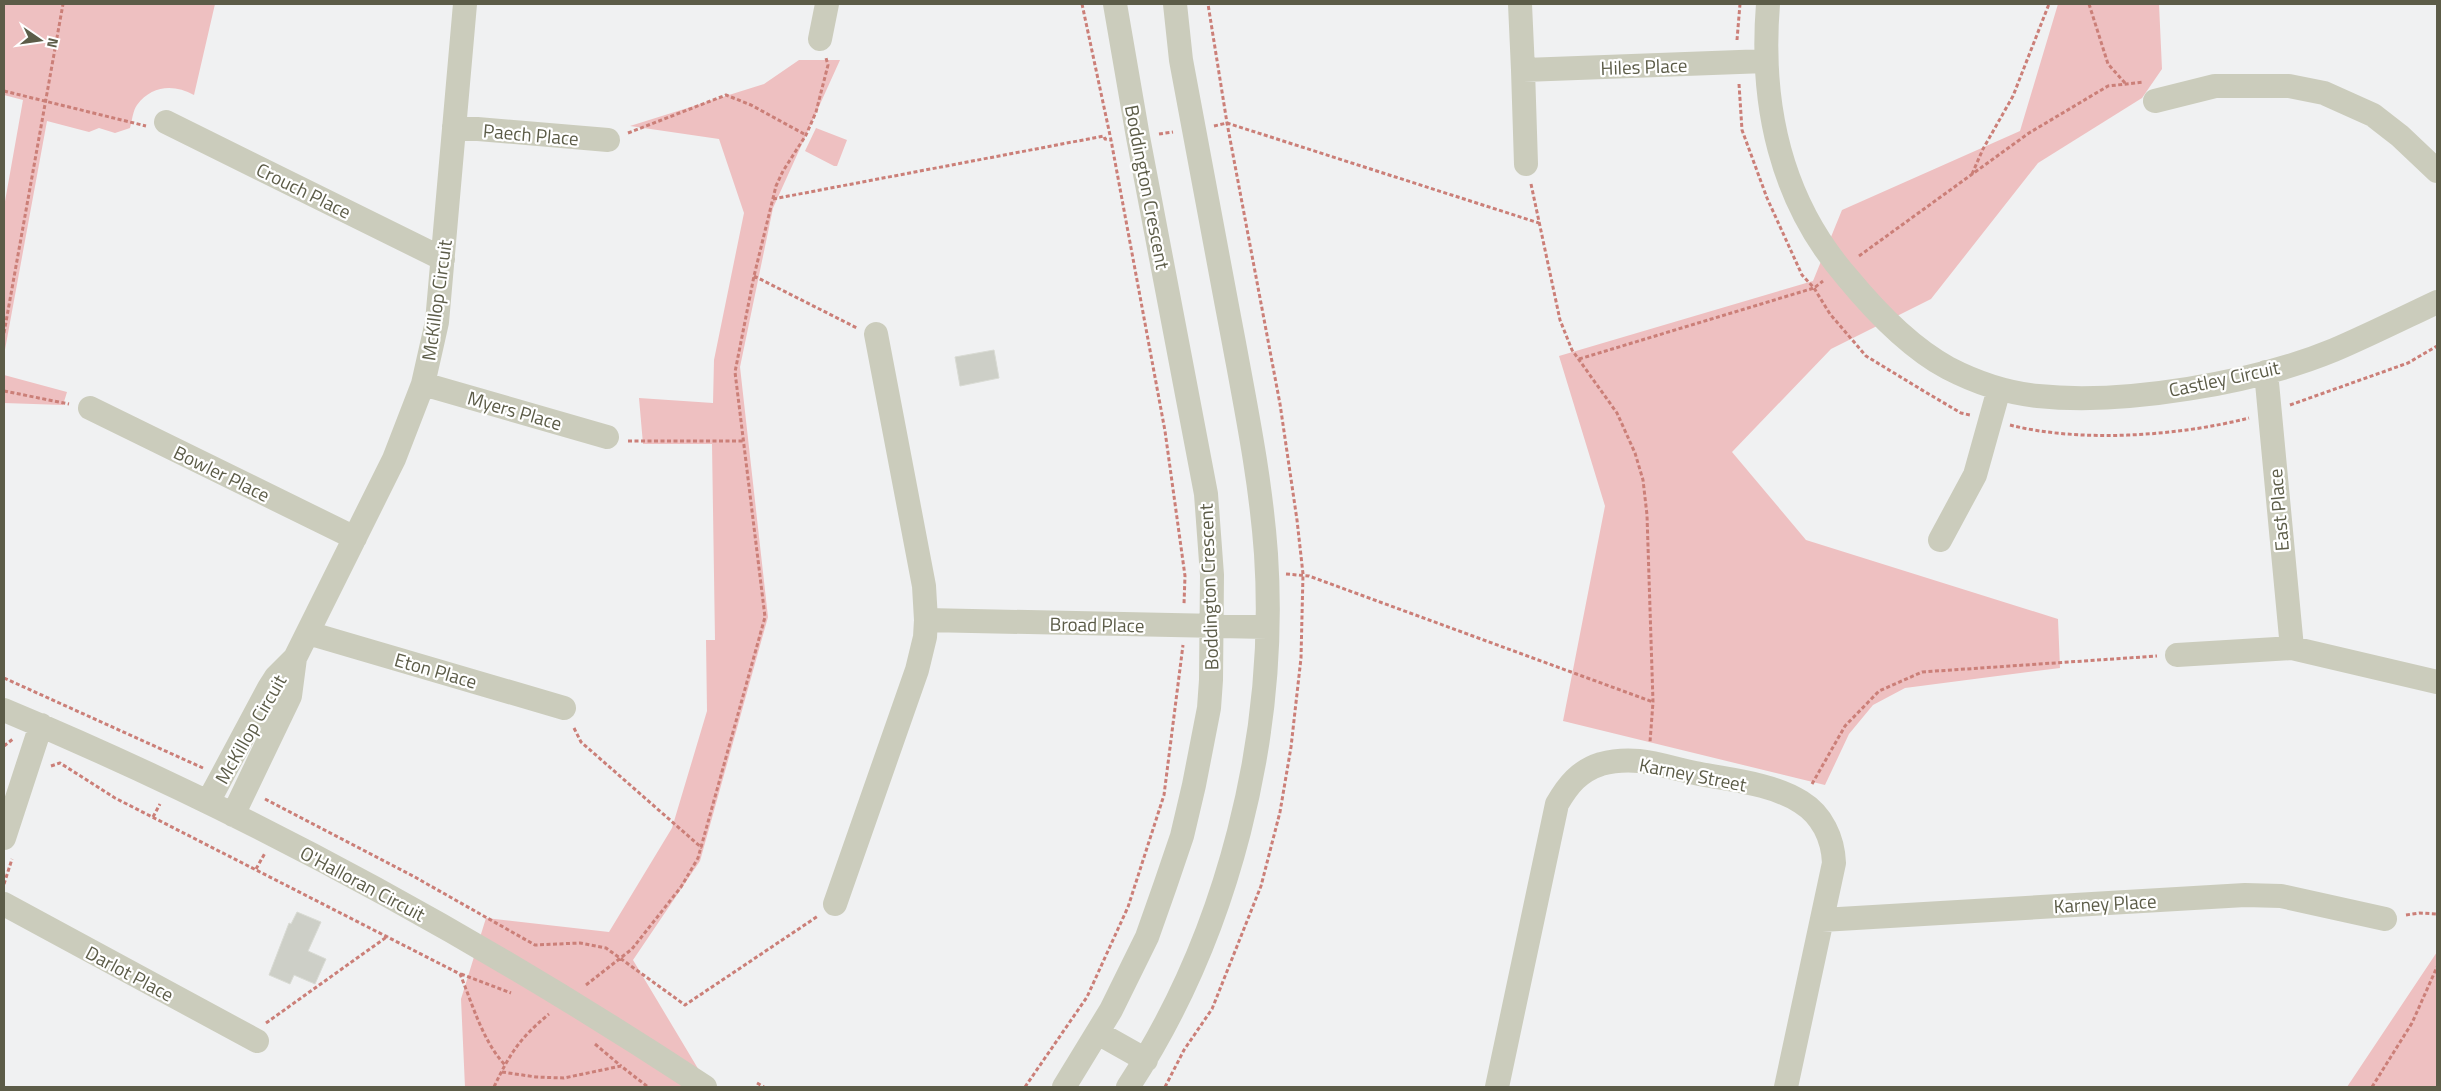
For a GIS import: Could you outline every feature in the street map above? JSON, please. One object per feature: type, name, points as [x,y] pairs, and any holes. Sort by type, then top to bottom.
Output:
[{"type":"street","name":"McKillop Circuit","points":[[208,802],[276,677],[295,658],[308,633],[394,459],[423,384],[436,322],[443,259],[464,4]]},
{"type":"street","points":[[820,39],[827,4]]},
{"type":"street","name":"Boddington Crescent","points":[[1064,1087],[1111,1010],[1147,937],[1182,836],[1209,708],[1212,575],[1206,494],[1138,137],[1115,4]]},
{"type":"street","points":[[1128,1087],[1159,1036],[1197,957],[1217,904],[1234,850],[1255,758],[1262,710],[1267,628],[1266,555],[1259,480],[1181,60],[1175,4]]},
{"type":"street","points":[[1520,4],[1526,164]]},
{"type":"street","name":"Castley Circuit","points":[[1768,4],[1766,61],[1770,112],[1782,162],[1803,211],[1840,269],[1867,301],[1909,340],[1948,368],[1999,389],[2038,396],[2093,397],[2163,392],[2266,372],[2333,350],[2437,302]]},
{"type":"street","name":"Hiles Place","points":[[1523,70],[1766,61]]},
{"type":"street","points":[[2155,101],[2215,86],[2289,86],[2324,93],[2373,115],[2400,136],[2437,171]]},
{"type":"street","name":"Crouch Place","points":[[166,122],[443,259]]},
{"type":"street","name":"Paech Place","points":[[454,127],[608,140]]},
{"type":"street","points":[[835,904],[917,670],[925,637],[924,586],[876,334]]},
{"type":"street","name":"East Place","points":[[2266,372],[2292,648]]},
{"type":"street","name":"Myers Place","points":[[423,384],[607,437]]},
{"type":"street","points":[[1940,540],[1975,475],[1999,389]]},
{"type":"street","name":"Bowler Place","points":[[90,408],[354,538]]},
{"type":"street","name":"Broad Place","points":[[926,620],[1267,628]]},
{"type":"street","name":"Eton Place","points":[[308,633],[564,708]]},
{"type":"street","points":[[2177,655],[2292,648],[2437,682]]},
{"type":"street","name":"McKillop Circuit","points":[[233,815],[290,696],[295,658]]},
{"type":"street","name":"O'Halloran Circuit","points":[[4,710],[41,725],[208,802],[318,859],[468,940],[557,1002],[581,996],[705,1087]]},
{"type":"street","points":[[4,838],[41,725]]},
{"type":"street","name":"Karney Street","points":[[1497,1087],[1557,804],[1568,785],[1577,776],[1599,765],[1612,762],[1638,761],[1777,790],[1801,802],[1820,819],[1831,840],[1834,863],[1786,1087]]},
{"type":"street","name":"Karney Place","points":[[1822,920],[2245,894],[2281,896],[2385,919]]},
{"type":"street","name":"Darlot Place","points":[[4,904],[252,1039]]},
{"type":"street","points":[[1098,1033],[1146,1060]]},
{"type":"path","points":[[4,333],[47,102],[63,4]]},
{"type":"path","points":[[1082,4],[1111,140]]},
{"type":"path","points":[[1208,4],[1227,123],[1280,404],[1303,574],[1653,702]]},
{"type":"path","points":[[1971,176],[1983,149],[2013,96],[2049,4]]},
{"type":"path","points":[[2089,4],[2108,64],[2126,83]]},
{"type":"path","points":[[581,996],[632,949],[681,887],[702,848],[765,617],[735,372],[754,276],[773,199],[783,171],[806,135],[816,112],[828,65],[820,39]]},
{"type":"path","points":[[1579,359],[1814,288],[2029,133],[2108,86],[2145,82],[2154,92],[2155,101]]},
{"type":"path","points":[[4,91],[142,127],[166,122]]},
{"type":"path","points":[[608,140],[726,96],[751,105],[806,135]]},
{"type":"path","points":[[773,199],[1104,136],[1105,139],[1111,140],[1227,123],[1539,223]]},
{"type":"path","points":[[1526,164],[1560,320],[1572,350],[1617,414],[1635,453],[1643,480],[1647,515],[1653,702],[1648,763]]},
{"type":"path","points":[[754,276],[852,326],[876,334]]},
{"type":"path","points":[[4,391],[90,408]]},
{"type":"path","points":[[607,437],[630,441],[742,441]]},
{"type":"path","points":[[1801,802],[1845,726],[1878,691],[1922,672],[2177,655]]},
{"type":"path","points":[[4,678],[221,777]]},
{"type":"path","points":[[564,708],[581,742],[702,848]]},
{"type":"path","points":[[28,764],[47,768],[60,762],[115,798],[460,974],[516,995]]},
{"type":"path","points":[[245,789],[413,876],[535,945],[580,943],[597,945],[621,958],[686,1005],[835,904]]},
{"type":"path","points":[[2385,919],[2419,913],[2437,914]]},
{"type":"path","points":[[252,1039],[388,936]]},
{"type":"path","points":[[2372,1087],[2412,1023],[2437,967]]},
{"type":"path","points":[[460,974],[494,1053],[505,1065]]},
{"type":"path","points":[[1087,997],[1111,1010]]},
{"type":"path","points":[[494,1087],[522,1038],[557,1002]]},
{"type":"path","points":[[1159,1036],[1184,1050]]},
{"type":"path","points":[[502,1072],[536,1077],[564,1078],[621,1066],[648,1087]]},
{"type":"path","points":[[757,1083],[764,1087]]},
{"type":"shaded area","points":[[4,4],[215,4],[194,95],[171,88],[164,88],[149,93],[136,107],[130,128],[115,133],[99,128],[89,132],[47,121],[4,355],[4,207],[23,100],[4,95]]},
{"type":"shaded area","points":[[2058,4],[2159,4],[2162,69],[2142,98],[2038,163],[1931,299],[1831,349],[1732,452],[1806,540],[2058,619],[2060,668],[1905,688],[1873,705],[1849,734],[1825,785],[1563,721],[1605,506],[1559,356],[1813,281],[1842,210],[2020,131]]},
{"type":"shaded area","points":[[799,60],[840,60],[773,208],[740,367],[768,617],[700,861],[633,960],[709,1087],[465,1087],[461,999],[486,918],[609,932],[672,828],[707,711],[706,640],[715,640],[712,444],[643,444],[639,398],[713,403],[714,360],[744,213],[719,139],[630,126],[764,84]]},
{"type":"shaded area","points":[[816,128],[847,140],[837,166],[805,151]]},
{"type":"shaded area","points":[[4,375],[67,392],[63,405],[4,403]]},
{"type":"shaded area","points":[[2437,952],[2437,1087],[2347,1087]]},
{"type":"building","points":[[994,350],[999,378],[960,386],[955,357]]},
{"type":"building","points":[[297,912],[321,922],[308,951],[326,959],[315,984],[294,975],[290,984],[269,975],[289,923],[291,924]]}]
